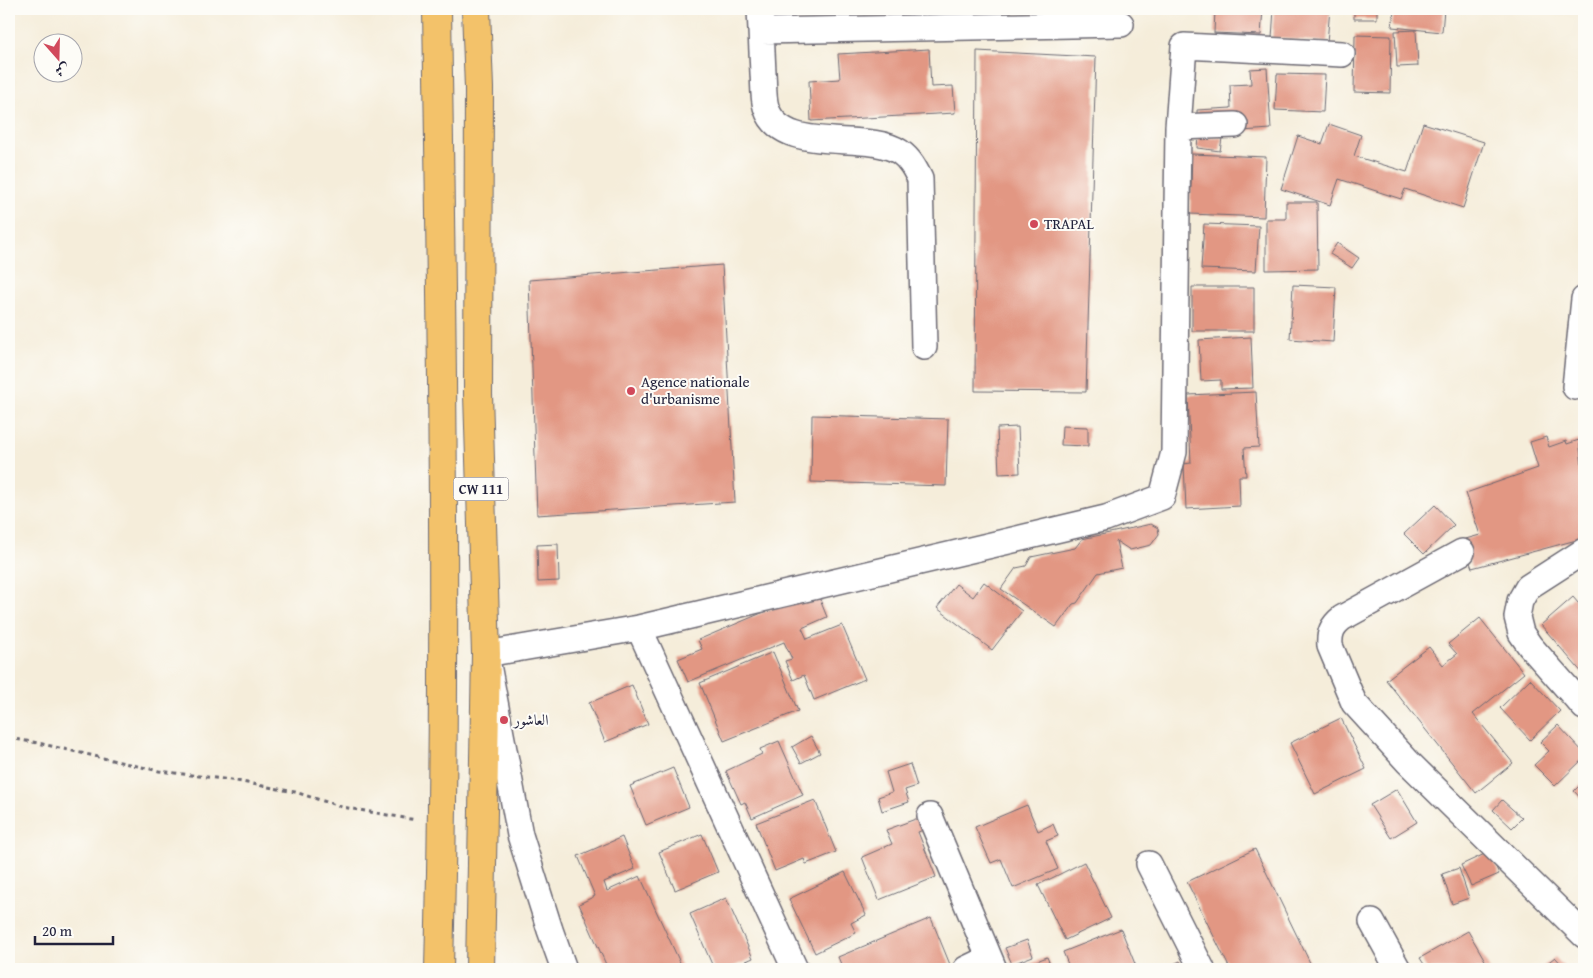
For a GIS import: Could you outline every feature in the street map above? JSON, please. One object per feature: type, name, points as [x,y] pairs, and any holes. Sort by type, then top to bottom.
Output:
[{"type":"main road","points":[[437,9],[443,828],[439,969]]},
{"type":"main road","name":"CW 111","points":[[476,9],[479,88],[478,394],[486,654],[480,969]]},
{"type":"street","points":[[924,347],[920,180],[912,164],[900,152],[884,145],[799,136],[785,131],[774,121],[767,109],[764,95],[761,20],[1121,24]]},
{"type":"street","points":[[564,969],[520,835],[486,654],[639,628],[1106,518],[1162,497],[1174,452],[1178,127],[1184,46],[1342,54]]},
{"type":"street","points":[[1178,127],[1235,125]]},
{"type":"street","points":[[1575,387],[1584,299]]},
{"type":"street","points":[[1584,551],[1528,587],[1520,601],[1517,617],[1521,633],[1530,646],[1584,707]]},
{"type":"street","points":[[1462,552],[1342,618],[1331,629],[1329,637],[1330,646],[1354,703],[1408,762],[1584,935]]},
{"type":"street","points":[[639,628],[795,969]]},
{"type":"street","points":[[930,816],[992,964],[966,969]]},
{"type":"street","points":[[1149,864],[1202,969]]},
{"type":"street","points":[[1372,922],[1398,969]]},
{"type":"path","points":[[9,738],[159,771],[231,780],[294,792],[342,808],[419,820],[443,828]]},
{"type":"building","points":[[1215,9],[1263,9],[1261,35],[1214,33]]},
{"type":"building","points":[[1274,9],[1330,9],[1327,42],[1272,38]]},
{"type":"building","points":[[1354,9],[1377,9],[1377,19],[1354,19]]},
{"type":"building","points":[[1394,9],[1444,9],[1442,32],[1392,27]]},
{"type":"building","points":[[1416,30],[1418,66],[1397,67],[1395,31]]},
{"type":"building","points":[[1355,35],[1391,36],[1390,93],[1354,92]]},
{"type":"building","points":[[929,49],[931,87],[953,86],[955,113],[811,121],[809,81],[840,79],[838,54]]},
{"type":"building","name":"TRAPAL","points":[[977,51],[1096,57],[1086,392],[975,391]]},
{"type":"building","points":[[1267,68],[1271,129],[1198,134],[1197,110],[1231,108],[1230,85],[1251,84],[1250,69]]},
{"type":"building","points":[[1277,74],[1325,75],[1323,112],[1275,110]]},
{"type":"building","points":[[1423,123],[1484,142],[1463,208],[1405,189],[1401,199],[1339,179],[1330,205],[1281,189],[1298,136],[1322,144],[1329,124],[1361,135],[1354,156],[1407,172]]},
{"type":"building","points":[[1198,136],[1222,138],[1220,151],[1197,148]]},
{"type":"building","points":[[1192,154],[1266,157],[1264,217],[1190,214]]},
{"type":"building","points":[[1286,202],[1317,202],[1318,269],[1266,270],[1266,219],[1286,219]]},
{"type":"building","points":[[1204,224],[1259,226],[1256,271],[1201,269]]},
{"type":"building","points":[[1337,243],[1359,258],[1352,268],[1330,254]]},
{"type":"building","name":"Agence nationale d'urbanisme","points":[[722,265],[735,502],[537,515],[529,280]]},
{"type":"building","points":[[1293,285],[1336,287],[1333,342],[1290,339]]},
{"type":"building","points":[[1192,287],[1254,287],[1254,331],[1192,331]]},
{"type":"building","points":[[1251,337],[1253,388],[1221,389],[1221,380],[1201,381],[1199,340]]},
{"type":"building","points":[[1256,392],[1259,447],[1244,448],[1246,476],[1239,476],[1240,506],[1186,509],[1184,464],[1191,463],[1188,395]]},
{"type":"building","points":[[812,415],[948,419],[946,486],[811,482]]},
{"type":"building","points":[[1062,426],[1088,427],[1088,446],[1061,445]]},
{"type":"building","points":[[1018,427],[1020,473],[999,474],[997,428]]},
{"type":"building","points":[[1546,437],[1549,447],[1566,441],[1567,444],[1579,440],[1584,482],[1584,538],[1472,568],[1462,540],[1480,535],[1466,493],[1538,468],[1530,442]]},
{"type":"building","points":[[1435,505],[1454,525],[1424,554],[1404,534]]},
{"type":"building","points":[[1151,524],[1158,528],[1159,534],[1151,545],[1130,550],[1116,541],[1122,568],[1098,573],[1077,603],[1073,604],[1056,627],[1001,589],[1016,568],[1026,566],[1031,557],[1075,548],[1082,539]]},
{"type":"building","points":[[558,544],[559,581],[538,582],[537,545]]},
{"type":"building","points":[[984,582],[1022,611],[992,650],[937,608],[956,584],[973,597]]},
{"type":"building","points":[[816,590],[827,617],[802,628],[807,639],[842,625],[865,679],[814,700],[804,675],[793,680],[785,661],[792,659],[784,642],[688,682],[678,659],[702,649],[698,640]]},
{"type":"building","points":[[1573,597],[1584,610],[1584,675],[1541,625]]},
{"type":"building","points":[[1480,618],[1524,673],[1473,714],[1513,763],[1476,793],[1386,680],[1429,647],[1443,665],[1457,654],[1448,644]]},
{"type":"building","points":[[773,652],[798,711],[724,741],[700,683]]},
{"type":"building","points":[[1530,679],[1560,711],[1530,740],[1500,708]]},
{"type":"building","points":[[632,685],[648,724],[605,742],[589,703]]},
{"type":"building","points":[[1341,718],[1366,769],[1315,794],[1290,743]]},
{"type":"building","points":[[1558,725],[1584,753],[1584,758],[1555,786],[1534,765],[1549,751],[1540,742]]},
{"type":"building","points":[[811,736],[820,753],[801,763],[792,747]]},
{"type":"building","points":[[779,741],[803,795],[752,818],[745,802],[741,804],[726,771],[762,754],[760,749]]},
{"type":"building","points":[[910,764],[917,786],[905,790],[909,802],[882,811],[878,797],[892,792],[886,772]]},
{"type":"building","points":[[673,768],[689,807],[646,825],[630,786]]},
{"type":"building","points":[[1584,781],[1584,802],[1574,791]]},
{"type":"building","points":[[1397,789],[1417,822],[1391,838],[1370,805]]},
{"type":"building","points":[[815,800],[836,852],[806,864],[804,859],[775,871],[756,823]]},
{"type":"building","points":[[1502,800],[1522,818],[1512,828],[1493,810]]},
{"type":"building","points":[[1027,805],[1038,831],[1053,824],[1058,836],[1046,841],[1058,869],[1013,888],[1001,859],[991,863],[975,827]]},
{"type":"building","points":[[929,814],[934,826],[918,832],[936,877],[879,900],[862,857],[892,844],[886,830]]},
{"type":"building","points":[[702,834],[718,872],[675,890],[659,852]]},
{"type":"building","points":[[622,837],[635,869],[604,882],[607,891],[640,876],[683,969],[608,969],[579,904],[595,896],[578,856]]},
{"type":"building","points":[[1255,849],[1313,969],[1230,969],[1187,882]]},
{"type":"building","points":[[1489,852],[1499,874],[1471,886],[1461,865]]},
{"type":"building","points":[[1084,862],[1111,918],[1065,940],[1038,885]]},
{"type":"building","points":[[1459,868],[1469,898],[1452,904],[1442,874]]},
{"type":"building","points":[[845,872],[866,915],[851,923],[856,933],[815,953],[789,899]]},
{"type":"building","points":[[726,898],[753,958],[728,969],[714,969],[690,914]]},
{"type":"building","points":[[931,918],[951,967],[945,969],[843,969],[838,957]]},
{"type":"building","points":[[1121,929],[1137,969],[1070,969],[1063,952]]},
{"type":"building","points":[[1468,931],[1490,969],[1427,969],[1420,958]]},
{"type":"building","points":[[1027,940],[1033,956],[1012,964],[1005,948]]},
{"type":"building","points":[[1047,957],[1052,969],[1019,969],[1019,968]]},
{"type":"building","points":[[1555,957],[1566,969],[1540,969]]},
{"type":"building","points":[[1180,961],[1184,969],[1163,969]]},
{"type":"place","name":"TRAPAL","points":[[1034,224]]},
{"type":"place","name":"Agence nationale d'urbanisme","points":[[631,391]]},
{"type":"place","name":"العاشور","points":[[504,720]]}]
